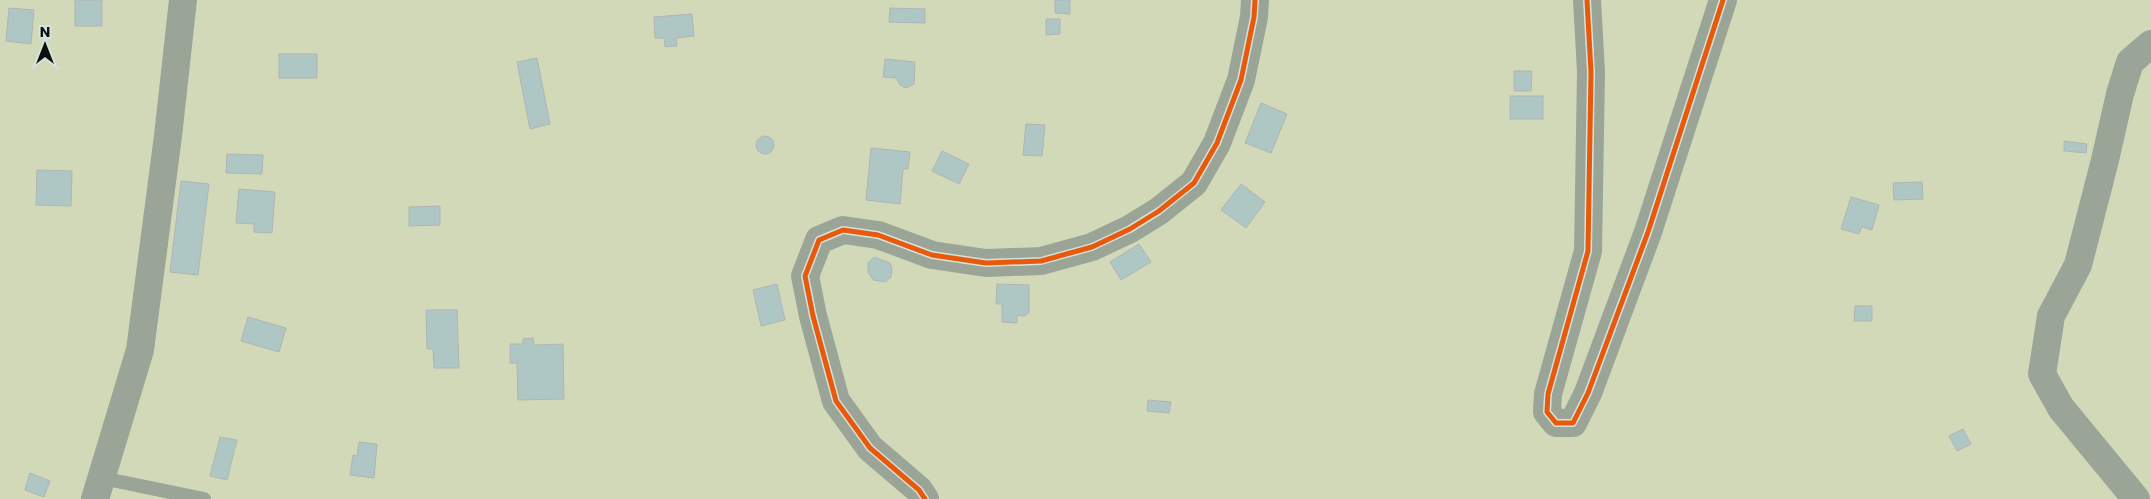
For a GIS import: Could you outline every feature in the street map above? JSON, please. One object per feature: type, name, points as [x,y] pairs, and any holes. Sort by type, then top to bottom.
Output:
[{"type":"street","points":[[99,489],[140,350],[167,146],[183,0]]},
{"type":"street","points":[[925,499],[919,490],[870,448],[836,401],[813,316],[805,276],[819,240],[843,230],[878,235],[932,255],[986,263],[1004,263],[1042,261],[1092,248],[1130,229],[1159,211],[1194,183],[1217,143],[1241,80],[1254,17],[1255,0]]},
{"type":"street","points":[[1587,0],[1591,72],[1588,251],[1548,394],[1547,412],[1556,423],[1573,423],[1588,393],[1648,232],[1723,0]]},
{"type":"street","points":[[2136,499],[2061,408],[2042,374],[2051,316],[2078,265],[2106,160],[2120,94],[2130,62],[2151,44]]},
{"type":"lane","points":[[99,489],[204,499]]},
{"type":"green space","points":[[0,0],[2151,0],[2151,499],[0,499]]},
{"type":"building","points":[[75,0],[102,0],[102,26],[75,26]]},
{"type":"building","points":[[1055,0],[1070,0],[1070,14],[1055,13]]},
{"type":"building","points":[[9,8],[34,10],[31,44],[6,41]]},
{"type":"building","points":[[890,8],[925,9],[925,23],[889,22]]},
{"type":"building","points":[[692,14],[694,36],[676,38],[677,46],[665,47],[664,38],[655,38],[654,17]]},
{"type":"building","points":[[1046,19],[1060,19],[1060,34],[1046,35]]},
{"type":"building","points":[[279,54],[317,54],[317,78],[279,78]]},
{"type":"building","points":[[537,58],[550,124],[530,129],[517,62]]},
{"type":"building","points":[[885,59],[915,62],[914,84],[906,88],[900,85],[896,78],[883,77]]},
{"type":"building","points":[[1514,71],[1532,71],[1531,91],[1514,91]]},
{"type":"building","points":[[1510,96],[1543,96],[1543,119],[1510,119]]},
{"type":"building","points":[[1261,103],[1287,114],[1271,153],[1245,143]]},
{"type":"building","points":[[1026,124],[1045,125],[1042,156],[1023,155]]},
{"type":"building","points":[[765,136],[773,141],[774,145],[769,153],[765,154],[757,149],[756,145],[761,137]]},
{"type":"building","points":[[2064,141],[2087,144],[2086,153],[2064,151]]},
{"type":"building","points":[[871,148],[910,152],[908,169],[903,169],[900,204],[866,200]]},
{"type":"building","points":[[942,151],[969,164],[959,184],[932,171]]},
{"type":"building","points":[[227,154],[263,155],[262,174],[226,173]]},
{"type":"building","points":[[37,170],[72,171],[71,206],[36,205]]},
{"type":"building","points":[[181,181],[209,184],[198,275],[170,272]]},
{"type":"building","points":[[1922,182],[1923,199],[1894,200],[1893,183]]},
{"type":"building","points":[[1241,184],[1265,202],[1246,228],[1221,210]]},
{"type":"building","points":[[239,189],[275,192],[272,233],[254,232],[254,224],[236,223]]},
{"type":"building","points":[[1851,197],[1879,205],[1872,230],[1862,227],[1859,234],[1841,229]]},
{"type":"building","points":[[440,206],[440,225],[409,226],[409,207]]},
{"type":"building","points":[[1139,244],[1151,262],[1121,280],[1110,262]]},
{"type":"building","points":[[874,257],[890,263],[892,269],[891,277],[885,282],[873,280],[868,272],[868,263]]},
{"type":"building","points":[[777,284],[785,320],[761,326],[753,290]]},
{"type":"building","points":[[997,284],[1029,285],[1029,313],[1024,316],[1017,315],[1017,323],[1002,322],[1002,304],[996,304]]},
{"type":"building","points":[[1855,306],[1872,306],[1872,321],[1854,321]]},
{"type":"building","points":[[426,310],[457,310],[459,368],[434,368],[433,349],[427,349]]},
{"type":"building","points":[[248,317],[286,328],[279,352],[241,341]]},
{"type":"building","points":[[533,338],[534,345],[563,344],[564,399],[518,400],[517,363],[510,363],[510,344],[523,344],[523,339]]},
{"type":"building","points":[[1148,400],[1171,402],[1169,413],[1147,411]]},
{"type":"building","points":[[1963,429],[1971,444],[1957,451],[1949,436]]},
{"type":"building","points":[[220,437],[237,440],[227,480],[210,476]]},
{"type":"building","points":[[359,442],[377,444],[374,478],[350,475],[353,455],[357,456]]},
{"type":"building","points":[[30,473],[50,481],[44,497],[25,490]]},
{"type":"cycle path","points":[[925,499],[919,490],[870,448],[836,401],[813,316],[805,276],[819,240],[843,230],[878,235],[932,255],[986,263],[1041,261],[1092,247],[1130,229],[1159,211],[1194,183],[1217,143],[1241,80],[1254,17],[1255,0]]},
{"type":"cycle path","points":[[1587,0],[1591,72],[1588,251],[1548,394],[1547,412],[1556,423],[1573,423],[1588,393],[1648,232],[1723,0]]}]
